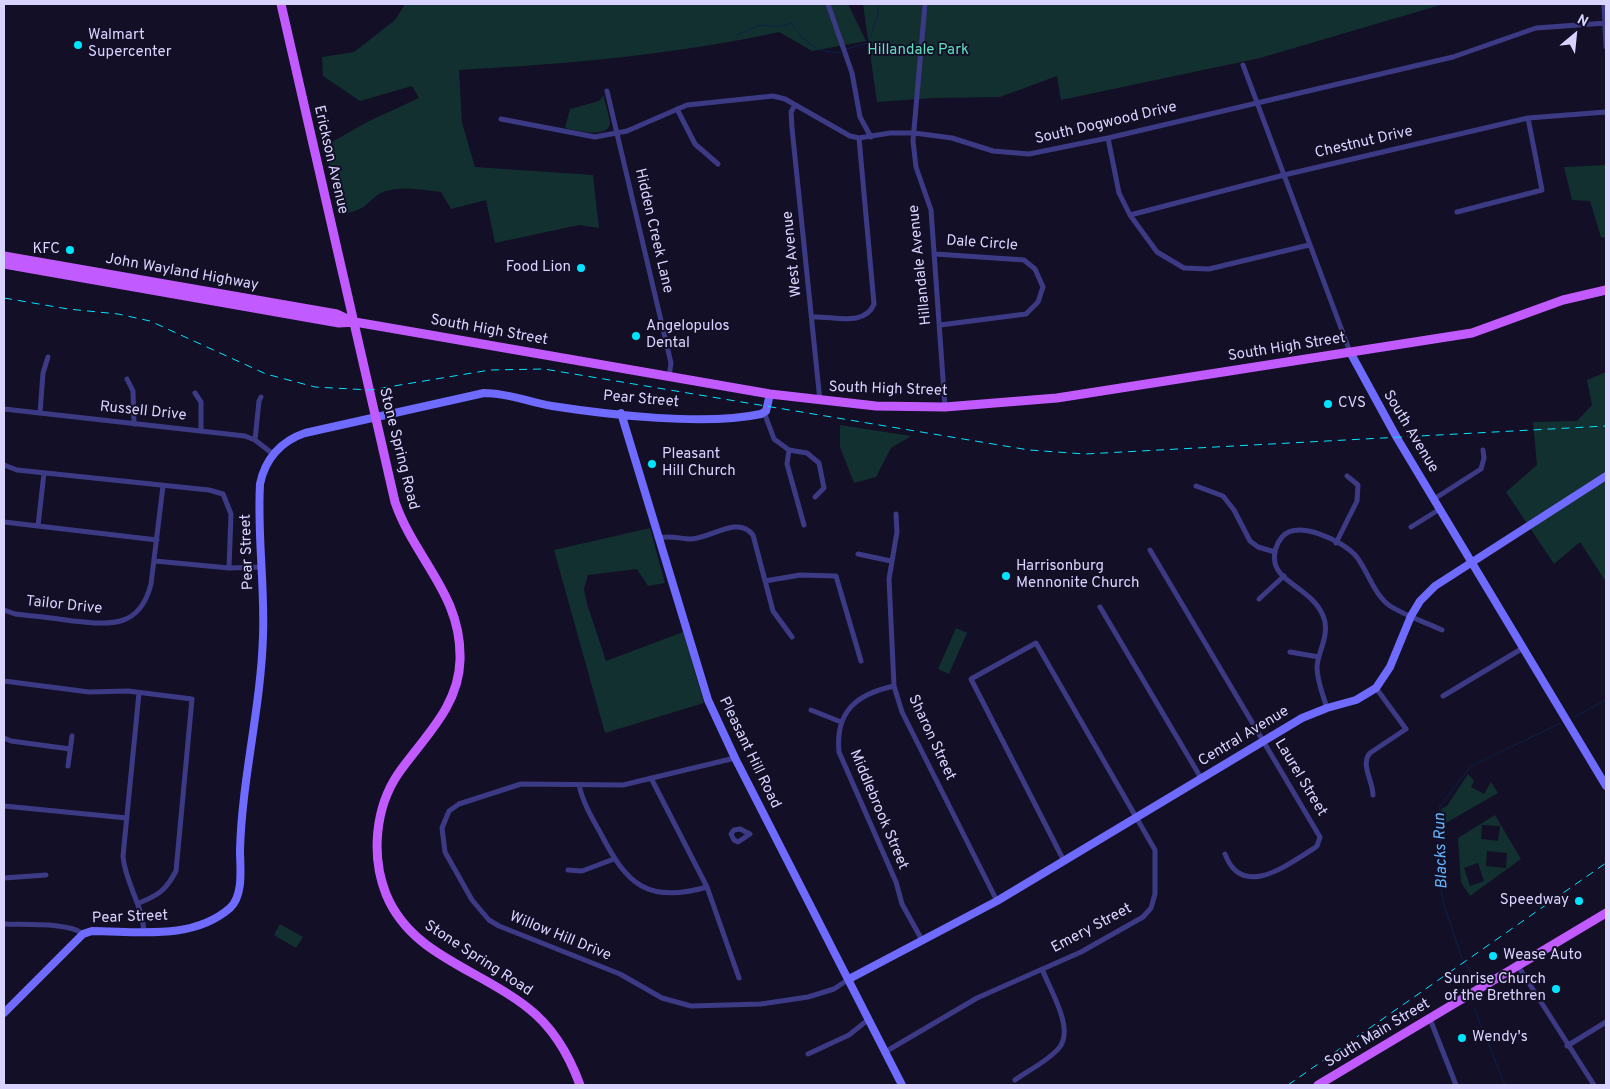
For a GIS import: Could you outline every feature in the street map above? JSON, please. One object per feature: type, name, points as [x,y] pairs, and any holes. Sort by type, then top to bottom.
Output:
[{"type":"main road","name":"Erickson Avenue","points":[[280,4],[355,322]]},
{"type":"main road","name":"John Wayland Highway","points":[[4,256],[338,314],[355,322]]},
{"type":"main road","name":"John Wayland Highway","points":[[4,264],[165,292]]},
{"type":"main road","name":"South High Street","points":[[165,292],[338,322],[355,322],[820,402],[876,406],[945,407],[1057,398],[1472,333],[1562,300],[1606,290]]},
{"type":"main road","name":"Stone Spring Road","points":[[355,322],[395,502],[403,525],[452,606],[457,620],[460,655],[458,676],[450,703],[436,726],[397,776],[385,800],[377,834],[377,854],[379,870],[386,894],[400,920],[427,947],[515,998],[541,1019],[566,1052],[580,1085]]},
{"type":"main road","name":"South Main Street","points":[[1318,1085],[1606,912]]},
{"type":"street","points":[[828,4],[852,73],[860,117],[870,137]]},
{"type":"street","name":"Hillandale Avenue","points":[[925,4],[920,44],[914,154],[931,210],[945,407]]},
{"type":"street","points":[[1604,4],[1606,47]]},
{"type":"street","name":"South Dogwood Drive","points":[[501,119],[589,137],[617,134],[636,128],[677,109],[696,103],[773,96],[795,105],[842,133],[859,138],[890,133],[914,134],[952,138],[993,151],[1029,154],[1108,138],[1453,57],[1536,28],[1606,23]]},
{"type":"street","name":"South Avenue","points":[[1243,65],[1350,352],[1376,401],[1606,786]]},
{"type":"street","name":"Hidden Creek Lane","points":[[607,91],[671,362],[669,377]]},
{"type":"street","name":"West Avenue","points":[[795,105],[791,112],[792,128],[813,317],[820,402]]},
{"type":"street","points":[[677,109],[695,144],[718,164]]},
{"type":"street","name":"Chestnut Drive","points":[[1130,215],[1284,175],[1528,118],[1606,112]]},
{"type":"street","points":[[1457,212],[1542,190],[1528,118]]},
{"type":"street","points":[[813,317],[860,318],[869,313],[874,304],[859,138]]},
{"type":"street","points":[[1108,138],[1119,193],[1130,215],[1157,252],[1184,268],[1209,269],[1309,245]]},
{"type":"street","name":"Dale Circle","points":[[935,254],[1024,260],[1035,269],[1043,287],[1038,302],[1026,314],[940,325]]},
{"type":"street","points":[[40,413],[43,373],[48,357]]},
{"type":"street","points":[[127,378],[132,391],[134,424]]},
{"type":"street","points":[[195,393],[200,402],[201,431]]},
{"type":"street","name":"Pear Street","points":[[4,1013],[84,934],[92,931],[144,933],[182,930],[217,916],[236,901],[239,883],[241,829],[263,637],[260,484],[264,469],[273,454],[294,437],[484,393],[506,395],[550,406],[621,413],[728,418],[753,416],[764,412]]},
{"type":"street","points":[[770,394],[764,412],[774,439],[789,450],[807,453],[820,466],[824,488],[815,497]]},
{"type":"street","points":[[255,440],[261,397]]},
{"type":"street","name":"Russell Drive","points":[[4,409],[201,431],[255,440],[273,454]]},
{"type":"street","name":"Pleasant Hill Road","points":[[621,413],[657,538],[708,700],[734,758],[849,978],[902,1085]]},
{"type":"street","points":[[789,450],[787,464],[804,525]]},
{"type":"street","points":[[1434,499],[1480,470],[1483,465],[1484,450]]},
{"type":"street","points":[[4,464],[8,468],[44,473],[209,490],[223,494],[231,514],[229,568]]},
{"type":"street","points":[[38,526],[44,473]]},
{"type":"street","points":[[1336,543],[1359,497],[1358,485],[1348,476]]},
{"type":"street","name":"Central Avenue","points":[[849,978],[997,901],[1302,718],[1327,708],[1356,700],[1376,688],[1390,667],[1411,616],[1420,601],[1435,586],[1606,476]]},
{"type":"street","name":"Tailor Drive","points":[[4,610],[15,614],[95,623],[123,621],[136,614],[147,599],[155,561],[163,486]]},
{"type":"street","points":[[1196,486],[1216,492],[1225,498],[1251,543],[1275,552]]},
{"type":"street","points":[[1412,527],[1440,509]]},
{"type":"street","name":"Sharon Street","points":[[896,514],[897,532],[889,579],[894,686],[902,712],[997,901]]},
{"type":"street","points":[[4,522],[157,540]]},
{"type":"street","points":[[657,538],[670,535],[687,539],[744,526],[753,534],[774,614],[792,637]]},
{"type":"street","points":[[1327,708],[1318,680],[1319,657],[1326,632],[1322,612],[1311,597],[1284,576],[1276,565],[1275,552],[1282,537],[1294,530],[1310,531],[1348,549],[1358,558],[1384,600],[1411,616],[1442,630]]},
{"type":"street","name":"Laurel Street","points":[[1150,550],[1318,831],[1320,841],[1313,849],[1276,871],[1258,877],[1234,869],[1228,863],[1225,854]]},
{"type":"street","points":[[858,554],[891,561]]},
{"type":"street","points":[[155,561],[229,568],[262,567]]},
{"type":"street","points":[[765,581],[793,576],[836,576],[861,661]]},
{"type":"street","points":[[1259,599],[1284,576]]},
{"type":"street","points":[[1100,607],[1201,778]]},
{"type":"street","name":"Emery Street","points":[[886,1052],[977,998],[1082,952],[1142,917],[1151,908],[1155,894],[1155,850],[1036,643],[971,679],[1064,861]]},
{"type":"street","points":[[1443,696],[1523,648]]},
{"type":"street","points":[[1290,652],[1319,657]]},
{"type":"street","points":[[4,681],[89,692],[139,693],[192,698],[176,871],[168,886],[154,896],[139,903]]},
{"type":"street","points":[[811,710],[841,722],[847,711],[866,694],[894,686]]},
{"type":"street","points":[[1373,795],[1365,764],[1366,758],[1370,753],[1405,731],[1405,726],[1376,688]]},
{"type":"street","points":[[139,693],[124,867],[139,903],[144,933]]},
{"type":"street","name":"Middlebrook Street","points":[[841,722],[838,743],[840,757],[896,882],[902,904],[922,940]]},
{"type":"street","points":[[68,766],[72,736]]},
{"type":"street","points":[[4,738],[11,741],[70,749]]},
{"type":"street","name":"Willow Hill Drive","points":[[734,758],[623,785],[521,784],[459,804],[449,811],[442,828],[445,852],[472,900],[489,920],[499,926],[620,974],[662,998],[690,1006],[761,1004],[808,997],[834,989],[849,978]]},
{"type":"street","points":[[651,778],[707,887],[739,978]]},
{"type":"street","points":[[580,785],[582,800],[614,859],[626,876],[644,888],[656,891],[688,892],[707,887]]},
{"type":"street","points":[[4,806],[127,818]]},
{"type":"street","points":[[568,870],[582,871],[614,859]]},
{"type":"street","points":[[4,878],[46,875]]},
{"type":"street","points":[[4,924],[60,926],[74,929],[84,934]]},
{"type":"street","points":[[1518,966],[1567,1046],[1594,1085]]},
{"type":"street","points":[[1015,1080],[1054,1052],[1064,1037],[1064,1023],[1042,969]]},
{"type":"street","points":[[808,1054],[849,1035],[870,1019]]},
{"type":"street","points":[[1430,1019],[1456,1085]]},
{"type":"street","points":[[1567,1046],[1606,1022]]},
{"type":"green space","points":[[405,4],[848,4],[866,41],[812,51],[779,32],[660,53],[539,65],[459,70],[462,123],[475,167],[593,175],[599,228],[579,225],[495,243],[486,200],[451,209],[441,192],[405,188],[383,192],[360,209],[347,213],[338,203],[325,146],[367,122],[419,98],[412,86],[360,101],[323,76],[322,57],[354,52],[395,20]]},
{"type":"green space","name":"Hillandale Park","points":[[863,4],[1444,4],[1260,58],[1061,100],[1057,76],[1000,97],[934,98],[877,102]]},
{"type":"green space","points":[[604,95],[610,122],[608,128],[598,132],[584,132],[565,128],[570,109],[599,101]]},
{"type":"green space","points":[[1606,165],[1606,238],[1601,237],[1590,201],[1572,200],[1564,167]]},
{"type":"green space","points":[[1606,372],[1606,582],[1580,542],[1554,564],[1506,492],[1537,465],[1533,422],[1577,421],[1592,405],[1587,380]]},
{"type":"green space","points":[[840,425],[911,436],[891,448],[876,477],[854,483],[840,447]]},
{"type":"green space","points":[[650,528],[665,583],[648,586],[637,569],[588,575],[584,589],[587,604],[606,661],[683,632],[704,703],[605,733],[554,550]]},
{"type":"green space","points":[[956,628],[967,633],[949,674],[938,669]]},
{"type":"green space","points":[[1468,774],[1474,781],[1471,787],[1484,794],[1491,782],[1498,793],[1444,824],[1441,809],[1447,806]]},
{"type":"green space","points":[[1495,815],[1521,859],[1470,896],[1461,882],[1458,838]],"holes":[[[1482,825],[1500,826],[1498,841],[1481,839]],[[1487,851],[1507,853],[1506,868],[1486,866]],[[1478,863],[1484,881],[1470,886],[1464,868]]]},
{"type":"green space","points":[[280,924],[303,937],[296,948],[274,935]]},
{"type":"waterway","points":[[846,49],[868,43],[878,15],[878,4]]},
{"type":"waterway","points":[[735,36],[760,25],[778,27],[791,23],[806,41],[818,49],[841,53]]},
{"type":"waterway","name":"Blacks Run","points":[[1574,717],[1606,700]]},
{"type":"waterway","name":"Blacks Run","points":[[1471,981],[1469,969],[1461,956],[1441,890],[1438,817],[1440,806],[1471,766],[1561,723]]},
{"type":"waterway","name":"Blacks Run","points":[[1474,1008],[1505,1085]]},
{"type":"railway","points":[[4,298],[68,309],[118,314],[150,321],[266,374],[315,387],[370,390],[490,370],[544,369],[1029,450],[1085,454],[1606,426]]},
{"type":"railway","points":[[1288,1085],[1606,863]]},
{"type":"place","name":"Walmart Supercenter","points":[[78,45]]},
{"type":"place","name":"KFC","points":[[70,250]]},
{"type":"place","name":"Food Lion","points":[[581,268]]},
{"type":"place","name":"Angelopulos Dental","points":[[636,336]]},
{"type":"place","name":"CVS","points":[[1328,404]]},
{"type":"place","name":"Pleasant Hill Church","points":[[652,464]]},
{"type":"place","name":"Harrisonburg Mennonite Church","points":[[1006,576]]},
{"type":"place","name":"Speedway","points":[[1579,901]]},
{"type":"place","name":"Wease Auto","points":[[1493,956]]},
{"type":"place","name":"Sunrise Church of the Brethren","points":[[1556,989]]},
{"type":"place","name":"Wendy's","points":[[1462,1038]]}]
